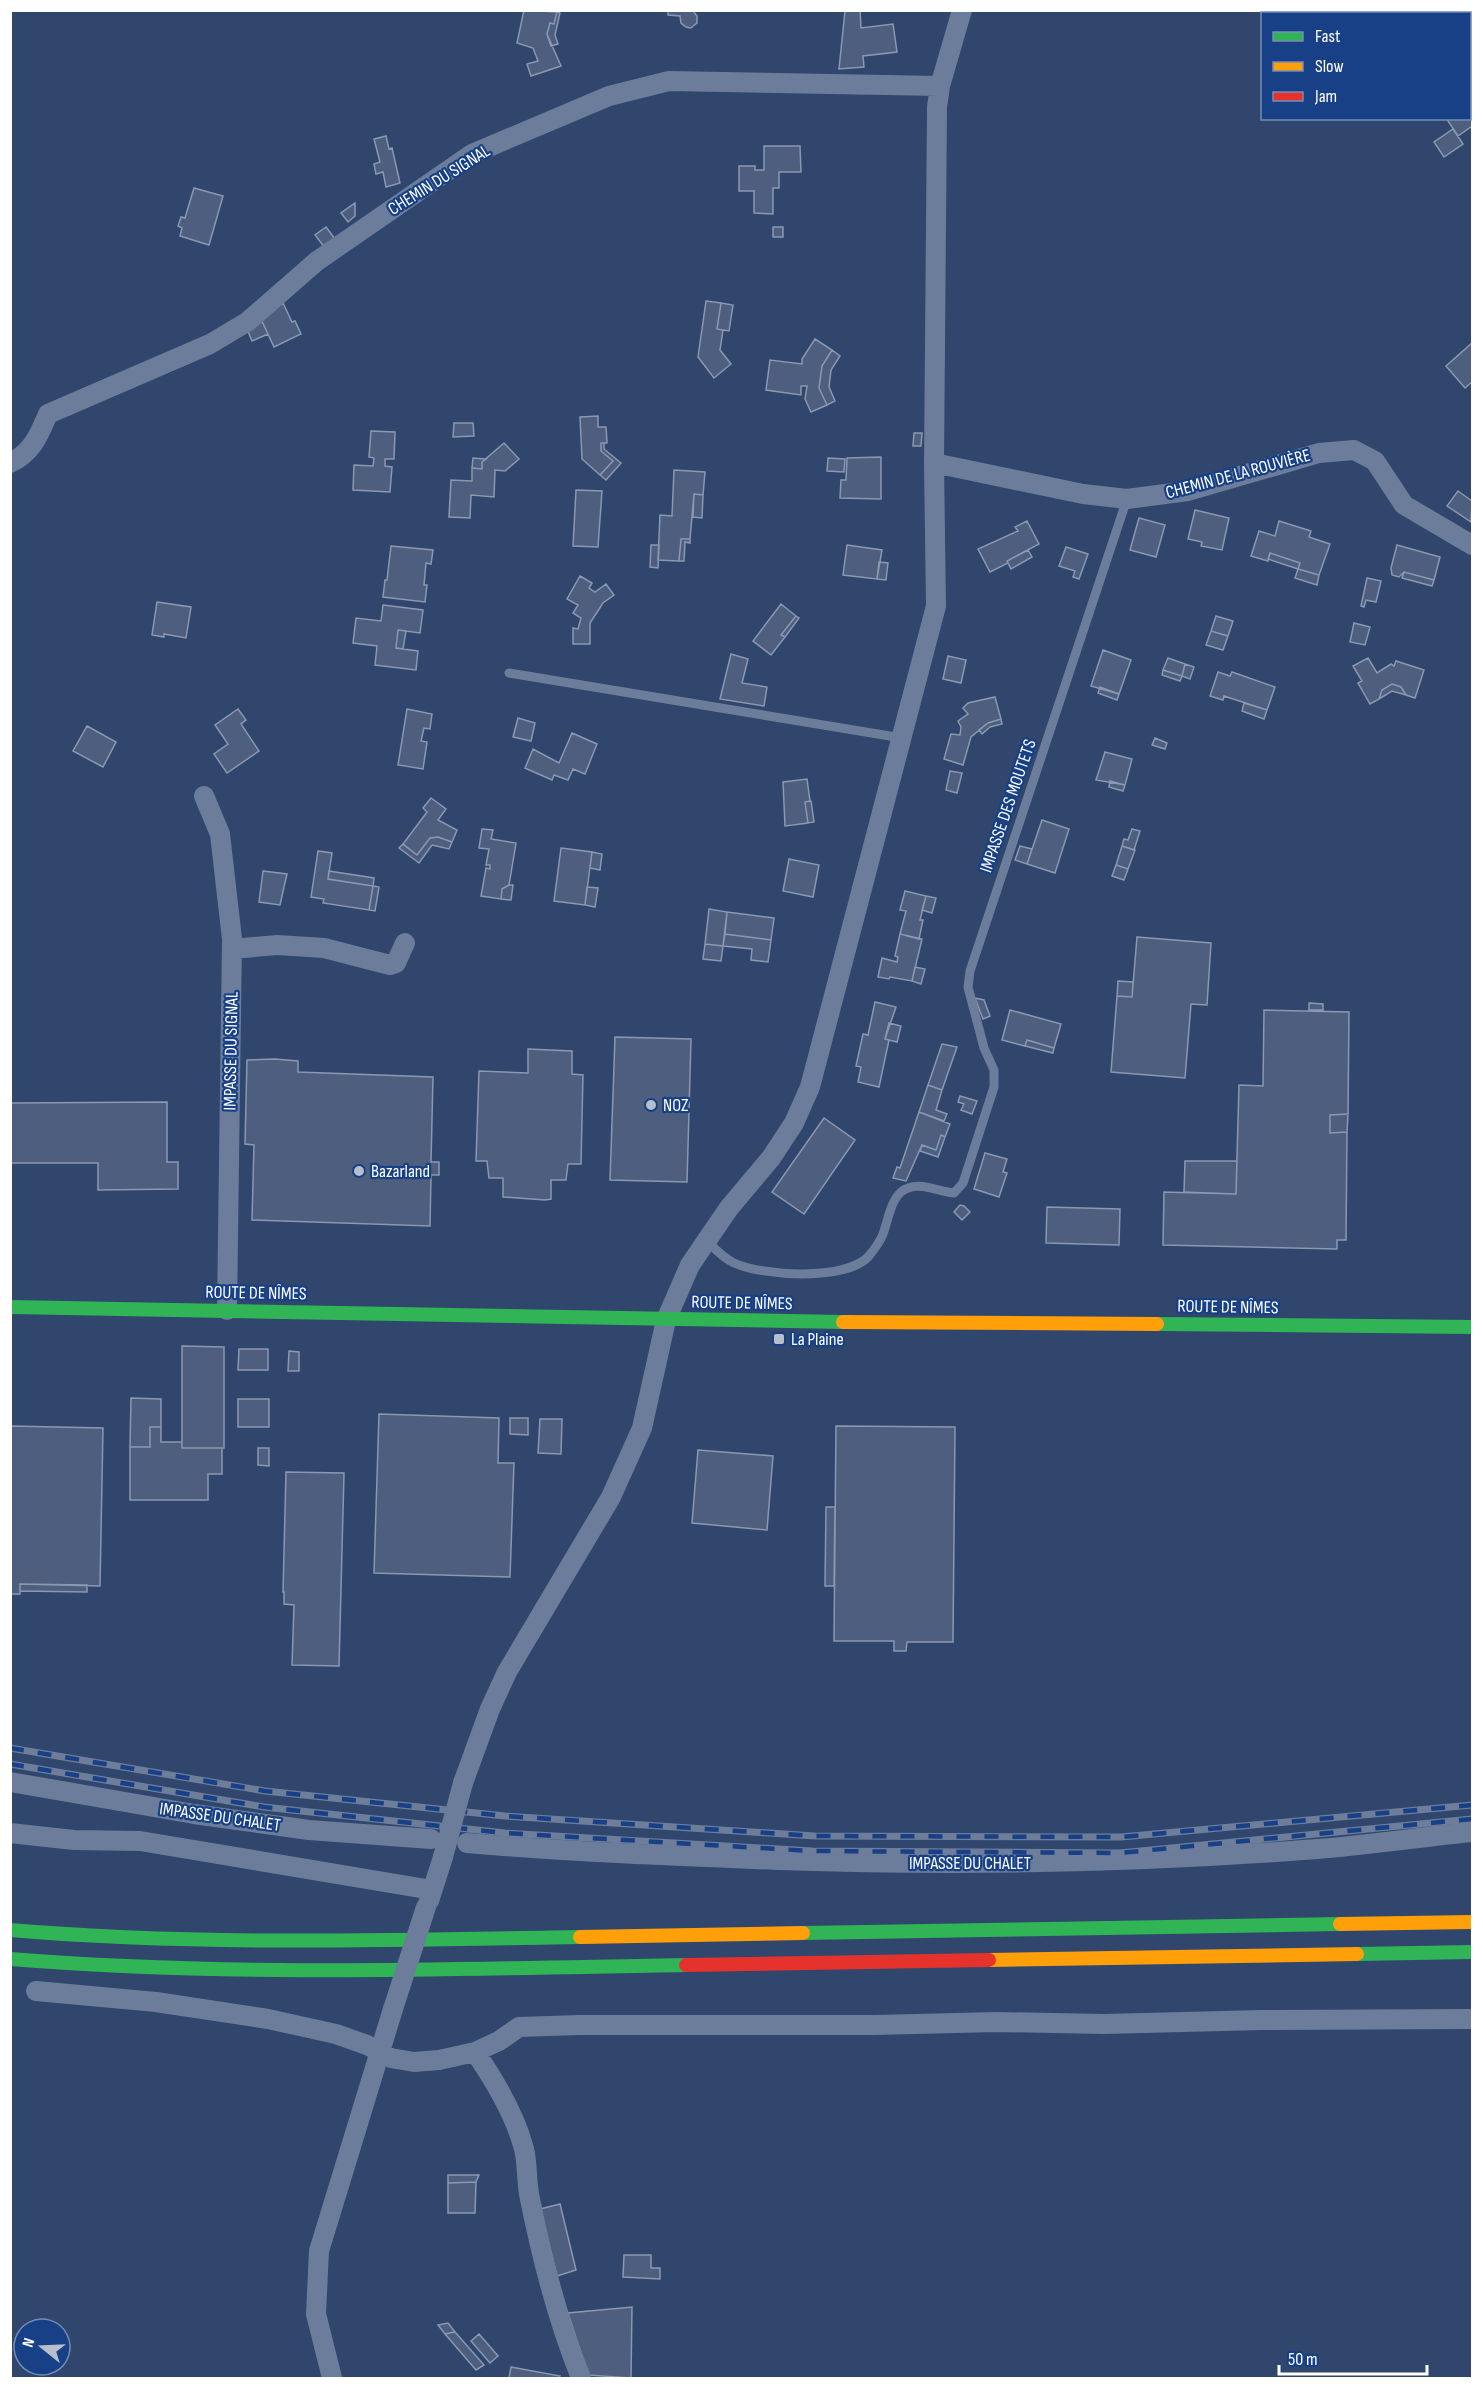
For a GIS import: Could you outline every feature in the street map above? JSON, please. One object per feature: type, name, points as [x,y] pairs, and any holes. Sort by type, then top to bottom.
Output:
[{"type":"main road","name":"ROUTE DE NÎMES","points":[[10,1306],[666,1320],[1473,1327]]},
{"type":"main road","points":[[10,1930],[102,1938],[283,1942],[1473,1922]]},
{"type":"main road","points":[[10,1959],[108,1967],[285,1972],[1473,1952]]},
{"type":"street","points":[[332,2379],[316,2314],[319,2251],[379,2052],[443,1857],[463,1783],[490,1708],[507,1672],[611,1497],[642,1428],[666,1320],[690,1265],[706,1240],[771,1158],[794,1123],[810,1087],[936,606],[934,463],[937,107],[940,86],[962,10]]},
{"type":"street","name":"CHEMIN DU SIGNAL","points":[[10,463],[24,457],[40,434],[48,414],[78,399],[210,344],[247,322],[317,261],[472,154],[609,96],[669,81],[940,86]]},
{"type":"street","name":"CHEMIN DE LA ROUVIÈRE","points":[[934,463],[1083,494],[1127,499],[1188,491],[1319,453],[1354,450],[1374,461],[1404,505],[1473,545]]},
{"type":"street","name":"IMPASSE DU SIGNAL","points":[[204,796],[220,834],[232,949],[227,1310]]},
{"type":"street","points":[[232,949],[277,945],[324,948],[390,965],[396,963],[405,943]]},
{"type":"street","name":"IMPASSE DU CHALET","points":[[10,1782],[194,1814],[309,1830],[431,1839]]},
{"type":"street","name":"IMPASSE DU CHALET","points":[[467,1842],[673,1857],[860,1863],[1023,1863],[1317,1849],[1473,1832]]},
{"type":"street","points":[[10,1833],[74,1840],[140,1841],[429,1898]]},
{"type":"street","points":[[36,1991],[156,2002],[268,2019],[336,2034],[391,2058],[414,2062],[439,2060],[475,2052],[499,2041],[519,2027],[997,2022],[1104,2024],[1262,2020],[1473,2019]]},
{"type":"street","points":[[475,2052],[498,2089],[524,2148],[529,2196],[544,2260],[563,2328],[581,2379]]},
{"type":"lane","name":"IMPASSE DES MOUTETS","points":[[706,1240],[733,1263],[755,1269],[814,1274],[845,1269],[866,1259],[882,1237],[894,1203],[901,1192],[912,1186],[929,1187],[954,1193],[963,1184],[994,1088],[994,1070],[984,1048],[968,987],[970,971],[1127,499]]},
{"type":"lane","points":[[509,673],[902,738]]},
{"type":"building","points":[[524,10],[557,12],[554,24],[550,23],[547,34],[561,66],[531,76],[527,64],[538,61],[533,48],[517,43]]},
{"type":"building","points":[[668,10],[693,11],[697,16],[697,23],[691,28],[686,27],[681,23],[680,16],[668,15]]},
{"type":"building","points":[[860,10],[861,28],[893,24],[897,52],[863,56],[864,67],[839,69],[845,11]]},
{"type":"building","points":[[557,12],[560,13],[555,35],[558,44],[551,46],[547,34],[550,23],[554,24]]},
{"type":"building","points":[[1471,95],[1472,126],[1458,136],[1447,120],[1471,120]]},
{"type":"building","points":[[1453,129],[1463,144],[1444,157],[1434,142]]},
{"type":"building","points":[[386,136],[389,149],[392,148],[400,183],[386,187],[383,172],[376,174],[374,164],[380,162],[374,139]]},
{"type":"building","points":[[764,146],[800,146],[801,172],[779,172],[779,188],[773,188],[773,214],[754,213],[754,191],[739,191],[739,166],[755,166],[755,170],[764,170]]},
{"type":"building","points":[[194,188],[223,196],[209,245],[180,236],[182,228],[178,226],[181,217],[185,218]]},
{"type":"building","points":[[355,203],[355,216],[348,222],[341,213]]},
{"type":"building","points":[[326,227],[335,239],[325,248],[315,235]]},
{"type":"building","points":[[773,227],[783,227],[783,237],[773,237]]},
{"type":"building","points":[[706,301],[721,303],[717,329],[723,330],[720,350],[731,364],[714,378],[698,357]]},
{"type":"building","points":[[283,303],[301,334],[274,347],[260,317]]},
{"type":"building","points":[[721,303],[733,305],[729,331],[717,329]]},
{"type":"building","points":[[260,317],[268,334],[252,341],[247,329]]},
{"type":"building","points":[[815,339],[832,350],[822,366],[819,388],[827,405],[811,412],[805,399],[807,386],[801,386],[801,395],[766,390],[770,360],[802,364],[802,359]]},
{"type":"building","points":[[1472,343],[1472,382],[1465,388],[1446,366]]},
{"type":"building","points":[[832,350],[840,356],[831,370],[829,387],[835,401],[827,405],[819,388],[822,366]]},
{"type":"building","points":[[598,416],[598,427],[606,427],[607,443],[601,443],[601,451],[613,461],[600,475],[582,459],[580,417]]},
{"type":"building","points":[[454,423],[473,423],[474,436],[453,437]]},
{"type":"building","points":[[371,431],[395,432],[394,459],[385,459],[385,466],[392,467],[390,492],[353,490],[354,465],[373,466],[374,458],[369,457]]},
{"type":"building","points":[[914,433],[922,433],[921,446],[913,446]]},
{"type":"building","points":[[504,443],[519,459],[505,471],[495,470],[494,497],[471,495],[470,518],[449,517],[451,480],[472,481],[472,468],[482,469],[482,462]]},
{"type":"building","points":[[601,443],[604,443],[604,449],[621,463],[606,480],[600,475],[613,461],[601,451]]},
{"type":"building","points":[[881,457],[881,499],[840,498],[841,480],[846,480],[847,458]]},
{"type":"building","points":[[473,458],[486,459],[482,462],[482,469],[472,468]]},
{"type":"building","points":[[828,458],[845,459],[844,472],[827,471]]},
{"type":"building","points":[[674,470],[705,472],[703,495],[694,494],[690,539],[681,539],[679,561],[658,560],[660,515],[672,516]]},
{"type":"building","points":[[576,490],[602,491],[598,547],[573,546]]},
{"type":"building","points":[[1458,491],[1472,501],[1471,522],[1447,506]]},
{"type":"building","points":[[694,494],[703,495],[702,518],[693,517]]},
{"type":"building","points":[[1195,510],[1229,518],[1222,550],[1201,546],[1202,542],[1188,539]]},
{"type":"building","points":[[1139,518],[1165,525],[1156,557],[1130,550]]},
{"type":"building","points":[[1027,521],[1039,544],[990,572],[978,549],[1018,531],[1015,527]]},
{"type":"building","points":[[1279,521],[1311,531],[1309,537],[1330,544],[1319,575],[1298,569],[1300,563],[1270,553],[1268,561],[1251,556],[1259,531],[1275,536]]},
{"type":"building","points":[[681,539],[690,539],[690,543],[685,542],[684,561],[679,561]]},
{"type":"building","points":[[651,545],[659,545],[658,568],[650,567]]},
{"type":"building","points":[[847,545],[882,550],[877,579],[843,575]]},
{"type":"building","points":[[1397,545],[1440,557],[1434,580],[1404,572],[1399,577],[1392,575],[1391,568]]},
{"type":"building","points":[[391,546],[433,550],[431,564],[426,563],[425,602],[383,597]]},
{"type":"building","points":[[1066,547],[1088,554],[1079,579],[1073,577],[1075,571],[1059,566]]},
{"type":"building","points":[[1028,550],[1032,557],[1011,569],[1007,561]]},
{"type":"building","points":[[1270,553],[1300,563],[1298,569],[1268,559]]},
{"type":"building","points":[[879,562],[888,563],[886,580],[877,579]]},
{"type":"building","points":[[1298,569],[1319,575],[1317,585],[1295,578]]},
{"type":"building","points":[[1404,572],[1434,580],[1432,586],[1402,578]]},
{"type":"building","points":[[580,576],[592,583],[589,588],[595,592],[606,584],[614,595],[603,603],[590,623],[590,644],[573,644],[573,628],[578,629],[581,618],[573,613],[578,605],[567,599]]},
{"type":"building","points":[[1367,578],[1381,581],[1376,602],[1366,600],[1364,607],[1361,606]]},
{"type":"building","points":[[157,602],[191,607],[186,638],[164,634],[164,637],[152,635]]},
{"type":"building","points":[[781,604],[796,616],[781,635],[785,637],[771,655],[753,641]]},
{"type":"building","points":[[383,605],[423,610],[420,633],[398,630],[396,648],[418,651],[416,670],[375,665],[377,646],[353,643],[356,618],[381,621]]},
{"type":"building","points":[[796,616],[799,618],[785,637],[781,635]]},
{"type":"building","points":[[1216,616],[1233,621],[1228,636],[1211,631]]},
{"type":"building","points":[[1354,623],[1370,627],[1365,645],[1350,642]]},
{"type":"building","points":[[398,630],[406,631],[403,649],[396,648]]},
{"type":"building","points":[[1211,631],[1228,636],[1223,650],[1206,645]]},
{"type":"building","points":[[1103,650],[1131,660],[1119,694],[1091,686]]},
{"type":"building","points":[[731,654],[748,659],[742,683],[767,687],[764,706],[720,699]]},
{"type":"building","points":[[948,656],[966,660],[961,683],[943,679]]},
{"type":"building","points":[[1168,658],[1185,664],[1182,676],[1163,670]]},
{"type":"building","points":[[1368,658],[1377,673],[1391,664],[1394,666],[1396,661],[1424,670],[1415,698],[1406,695],[1401,687],[1392,684],[1382,690],[1379,699],[1370,704],[1358,683],[1362,681],[1353,666]]},
{"type":"building","points":[[1185,664],[1194,667],[1190,679],[1182,676]]},
{"type":"building","points":[[1163,670],[1182,676],[1180,681],[1162,675]]},
{"type":"building","points":[[1218,672],[1230,676],[1232,672],[1275,687],[1267,710],[1224,696],[1223,700],[1210,696]]},
{"type":"building","points":[[1392,684],[1401,687],[1406,695],[1392,691],[1379,699],[1382,690]]},
{"type":"building","points":[[1100,687],[1119,694],[1117,700],[1098,693]]},
{"type":"building","points":[[995,697],[1001,719],[988,723],[971,737],[963,765],[944,759],[951,734],[960,735],[961,727],[958,721],[968,714],[963,708],[968,703]]},
{"type":"building","points":[[1244,703],[1267,710],[1264,719],[1242,711]]},
{"type":"building","points":[[238,709],[246,720],[241,724],[259,751],[227,773],[214,754],[228,744],[215,725]]},
{"type":"building","points":[[407,709],[432,714],[430,729],[424,728],[421,741],[427,742],[423,769],[398,765]]},
{"type":"building","points":[[518,718],[535,723],[531,741],[513,737]]},
{"type":"building","points":[[1001,719],[1002,724],[990,727],[982,734],[979,730],[988,723]]},
{"type":"building","points":[[87,726],[116,742],[103,767],[73,751]]},
{"type":"building","points":[[572,733],[597,744],[585,774],[573,769],[568,780],[554,775],[552,780],[525,768],[533,749],[559,763]]},
{"type":"building","points":[[1155,738],[1167,743],[1165,749],[1152,745]]},
{"type":"building","points":[[1105,752],[1132,759],[1125,785],[1096,780]]},
{"type":"building","points":[[950,771],[962,773],[957,793],[946,790]]},
{"type":"building","points":[[807,779],[810,801],[805,802],[808,823],[785,826],[783,782]]},
{"type":"building","points":[[1110,781],[1125,785],[1123,791],[1109,787]]},
{"type":"building","points":[[431,798],[446,809],[438,820],[457,830],[452,842],[438,837],[430,838],[417,855],[403,844],[427,812],[423,808]]},
{"type":"building","points":[[811,801],[814,822],[808,823],[805,802]]},
{"type":"building","points":[[1042,820],[1069,829],[1055,873],[1027,864]]},
{"type":"building","points":[[482,829],[493,830],[491,839],[516,843],[509,885],[502,889],[501,899],[481,896],[486,868],[490,869],[490,865],[486,865],[489,849],[479,848]]},
{"type":"building","points":[[1132,829],[1140,831],[1134,850],[1122,846],[1124,839],[1128,840]]},
{"type":"building","points":[[438,837],[452,842],[449,849],[432,845],[419,863],[399,848],[403,844],[417,855],[430,838]]},
{"type":"building","points":[[1020,846],[1032,849],[1027,864],[1015,860]]},
{"type":"building","points":[[1122,846],[1135,850],[1128,869],[1116,865]]},
{"type":"building","points":[[561,848],[592,852],[585,905],[554,901]]},
{"type":"building","points":[[318,851],[332,853],[328,879],[373,886],[369,910],[323,903],[324,899],[311,897]]},
{"type":"building","points":[[592,852],[602,854],[600,870],[590,868]]},
{"type":"building","points":[[789,859],[819,865],[813,897],[783,891]]},
{"type":"building","points":[[1116,865],[1128,869],[1124,880],[1112,876]]},
{"type":"building","points":[[263,871],[287,874],[280,905],[259,902]]},
{"type":"building","points":[[329,871],[374,878],[373,886],[328,879]]},
{"type":"building","points":[[513,885],[511,900],[501,899],[502,889]]},
{"type":"building","points":[[373,886],[379,887],[375,911],[369,910]]},
{"type":"building","points":[[587,887],[598,888],[595,907],[585,905]]},
{"type":"building","points":[[905,891],[926,896],[920,920],[923,920],[919,939],[900,934],[906,911],[900,910]]},
{"type":"building","points":[[926,896],[936,898],[932,913],[922,910]]},
{"type":"building","points":[[709,909],[727,912],[723,946],[705,944]]},
{"type":"building","points":[[727,912],[774,918],[771,940],[725,934]]},
{"type":"building","points":[[725,934],[771,940],[768,962],[751,960],[752,949],[723,946]]},
{"type":"building","points":[[900,934],[922,939],[912,981],[878,977],[882,958],[897,962],[898,957],[895,956]]},
{"type":"building","points":[[1137,937],[1211,943],[1207,1005],[1191,1004],[1185,1078],[1111,1072],[1117,996],[1132,997]]},
{"type":"building","points":[[705,944],[723,946],[721,961],[703,959]]},
{"type":"building","points":[[915,967],[925,969],[921,984],[912,981]]},
{"type":"building","points":[[1118,981],[1133,982],[1132,997],[1117,996]]},
{"type":"building","points":[[975,998],[984,1000],[990,1016],[983,1019]]},
{"type":"building","points":[[875,1002],[896,1007],[885,1039],[889,1040],[879,1087],[858,1082],[861,1067],[856,1066],[863,1034],[868,1035]]},
{"type":"building","points":[[1309,1003],[1323,1004],[1323,1010],[1309,1010]]},
{"type":"building","points":[[1010,1010],[1061,1024],[1054,1048],[1027,1040],[1025,1046],[1002,1040]]},
{"type":"building","points":[[1264,1010],[1349,1012],[1348,1114],[1330,1115],[1330,1133],[1347,1132],[1346,1240],[1337,1240],[1337,1249],[1163,1245],[1164,1192],[1236,1194],[1239,1085],[1263,1086]]},
{"type":"building","points":[[889,1023],[901,1026],[897,1042],[885,1039]]},
{"type":"building","name":"NOZ","points":[[615,1037],[691,1039],[687,1182],[610,1180]]},
{"type":"building","points":[[1027,1040],[1054,1048],[1053,1053],[1025,1046]]},
{"type":"building","points":[[942,1044],[957,1047],[942,1090],[928,1085]]},
{"type":"building","points":[[528,1049],[572,1051],[572,1074],[583,1075],[581,1164],[568,1164],[566,1180],[551,1180],[551,1199],[545,1200],[503,1197],[503,1178],[489,1178],[487,1161],[476,1161],[479,1071],[528,1073]]},
{"type":"building","points":[[247,1060],[298,1061],[298,1072],[433,1077],[431,1162],[439,1162],[439,1175],[431,1175],[430,1226],[252,1220],[254,1145],[245,1144]]},
{"type":"building","points":[[928,1085],[942,1090],[936,1110],[947,1114],[944,1121],[919,1112]]},
{"type":"building","points":[[960,1096],[977,1101],[972,1114],[961,1110],[964,1104],[958,1102]]},
{"type":"building","points":[[167,1102],[167,1162],[178,1162],[178,1189],[98,1190],[98,1163],[10,1163],[10,1103]]},
{"type":"building","points":[[919,1112],[950,1124],[945,1137],[941,1135],[936,1150],[922,1145],[906,1181],[893,1178],[897,1167],[900,1168]]},
{"type":"building","points":[[1348,1114],[1347,1132],[1330,1133],[1330,1115]]},
{"type":"building","points":[[824,1118],[855,1140],[804,1214],[772,1192]]},
{"type":"building","points":[[941,1135],[945,1137],[938,1157],[920,1151],[922,1145],[936,1150]]},
{"type":"building","points":[[985,1153],[1007,1159],[1003,1172],[1007,1173],[999,1197],[974,1189]]},
{"type":"building","points":[[1185,1161],[1237,1161],[1236,1194],[1184,1192]]},
{"type":"building","points":[[960,1205],[970,1212],[962,1220],[954,1212]]},
{"type":"building","points":[[1047,1207],[1120,1209],[1119,1245],[1046,1243]]},
{"type":"building","points":[[182,1346],[224,1347],[224,1448],[182,1448]]},
{"type":"building","points":[[239,1349],[268,1349],[268,1370],[238,1370]]},
{"type":"building","points":[[289,1351],[299,1352],[299,1371],[288,1371]]},
{"type":"building","points":[[131,1398],[161,1399],[161,1427],[150,1427],[150,1447],[130,1447]]},
{"type":"building","points":[[238,1399],[269,1399],[269,1427],[238,1427]]},
{"type":"building","points":[[379,1414],[499,1418],[498,1463],[514,1463],[510,1577],[374,1573]]},
{"type":"building","points":[[510,1418],[528,1418],[528,1435],[510,1434]]},
{"type":"building","points":[[540,1419],[562,1419],[561,1454],[538,1453]]},
{"type":"building","points":[[10,1426],[103,1428],[100,1586],[20,1584],[20,1594],[10,1594]]},
{"type":"building","points":[[836,1426],[955,1427],[953,1642],[907,1642],[906,1651],[894,1651],[894,1641],[834,1641]]},
{"type":"building","points":[[150,1427],[161,1427],[161,1442],[182,1442],[182,1448],[222,1448],[222,1474],[208,1474],[208,1500],[130,1500],[130,1447],[150,1447]]},
{"type":"building","points":[[258,1448],[269,1448],[269,1466],[258,1465]]},
{"type":"building","points":[[698,1450],[773,1456],[767,1530],[692,1523]]},
{"type":"building","points":[[286,1472],[344,1473],[339,1666],[292,1665],[294,1605],[284,1604],[283,1592]]},
{"type":"building","points":[[826,1507],[835,1507],[834,1586],[825,1586]]},
{"type":"building","points":[[20,1584],[87,1585],[87,1592],[20,1591]]},
{"type":"building","points":[[448,2175],[479,2175],[476,2182],[448,2183]]},
{"type":"building","points":[[476,2182],[475,2213],[448,2213],[448,2183]]},
{"type":"building","points":[[560,2204],[576,2270],[557,2276],[540,2209]]},
{"type":"building","points":[[624,2255],[651,2255],[651,2268],[660,2268],[660,2279],[623,2277]]},
{"type":"building","points":[[632,2307],[631,2378],[588,2375],[568,2313]]},
{"type":"building","points":[[448,2323],[455,2332],[445,2334],[438,2325]]},
{"type":"building","points":[[455,2332],[484,2365],[476,2370],[445,2334]]},
{"type":"building","points":[[479,2334],[498,2356],[490,2363],[471,2341]]},
{"type":"building","points":[[511,2367],[560,2376],[559,2378],[509,2378]]},
{"type":"railway","points":[[10,1748],[265,1791],[505,1816],[815,1836],[1121,1837],[1472,1805]]},
{"type":"railway","points":[[10,1764],[264,1807],[505,1833],[812,1851],[1120,1853],[1472,1819]]},
{"type":"traffic: fast","points":[[10,1307],[843,1322]]},
{"type":"traffic: fast","points":[[1157,1324],[1472,1327]]},
{"type":"traffic: fast","points":[[803,1933],[1340,1924]]},
{"type":"traffic: fast","points":[[10,1930],[223,1940],[580,1937]]},
{"type":"traffic: fast","points":[[1357,1954],[1472,1952]]},
{"type":"traffic: fast","points":[[10,1959],[95,1965],[264,1970],[432,1970],[686,1965]]},
{"type":"traffic: slow","points":[[843,1322],[1157,1324]]},
{"type":"traffic: slow","points":[[1340,1924],[1472,1922]]},
{"type":"traffic: slow","points":[[580,1937],[803,1933]]},
{"type":"traffic: slow","points":[[989,1960],[1357,1954]]},
{"type":"traffic: jam","points":[[686,1965],[989,1960]]},
{"type":"place","name":"NOZ","points":[[651,1105]]},
{"type":"place","name":"Bazarland","points":[[359,1171]]},
{"type":"place","name":"La Plaine","points":[[779,1339]]}]
